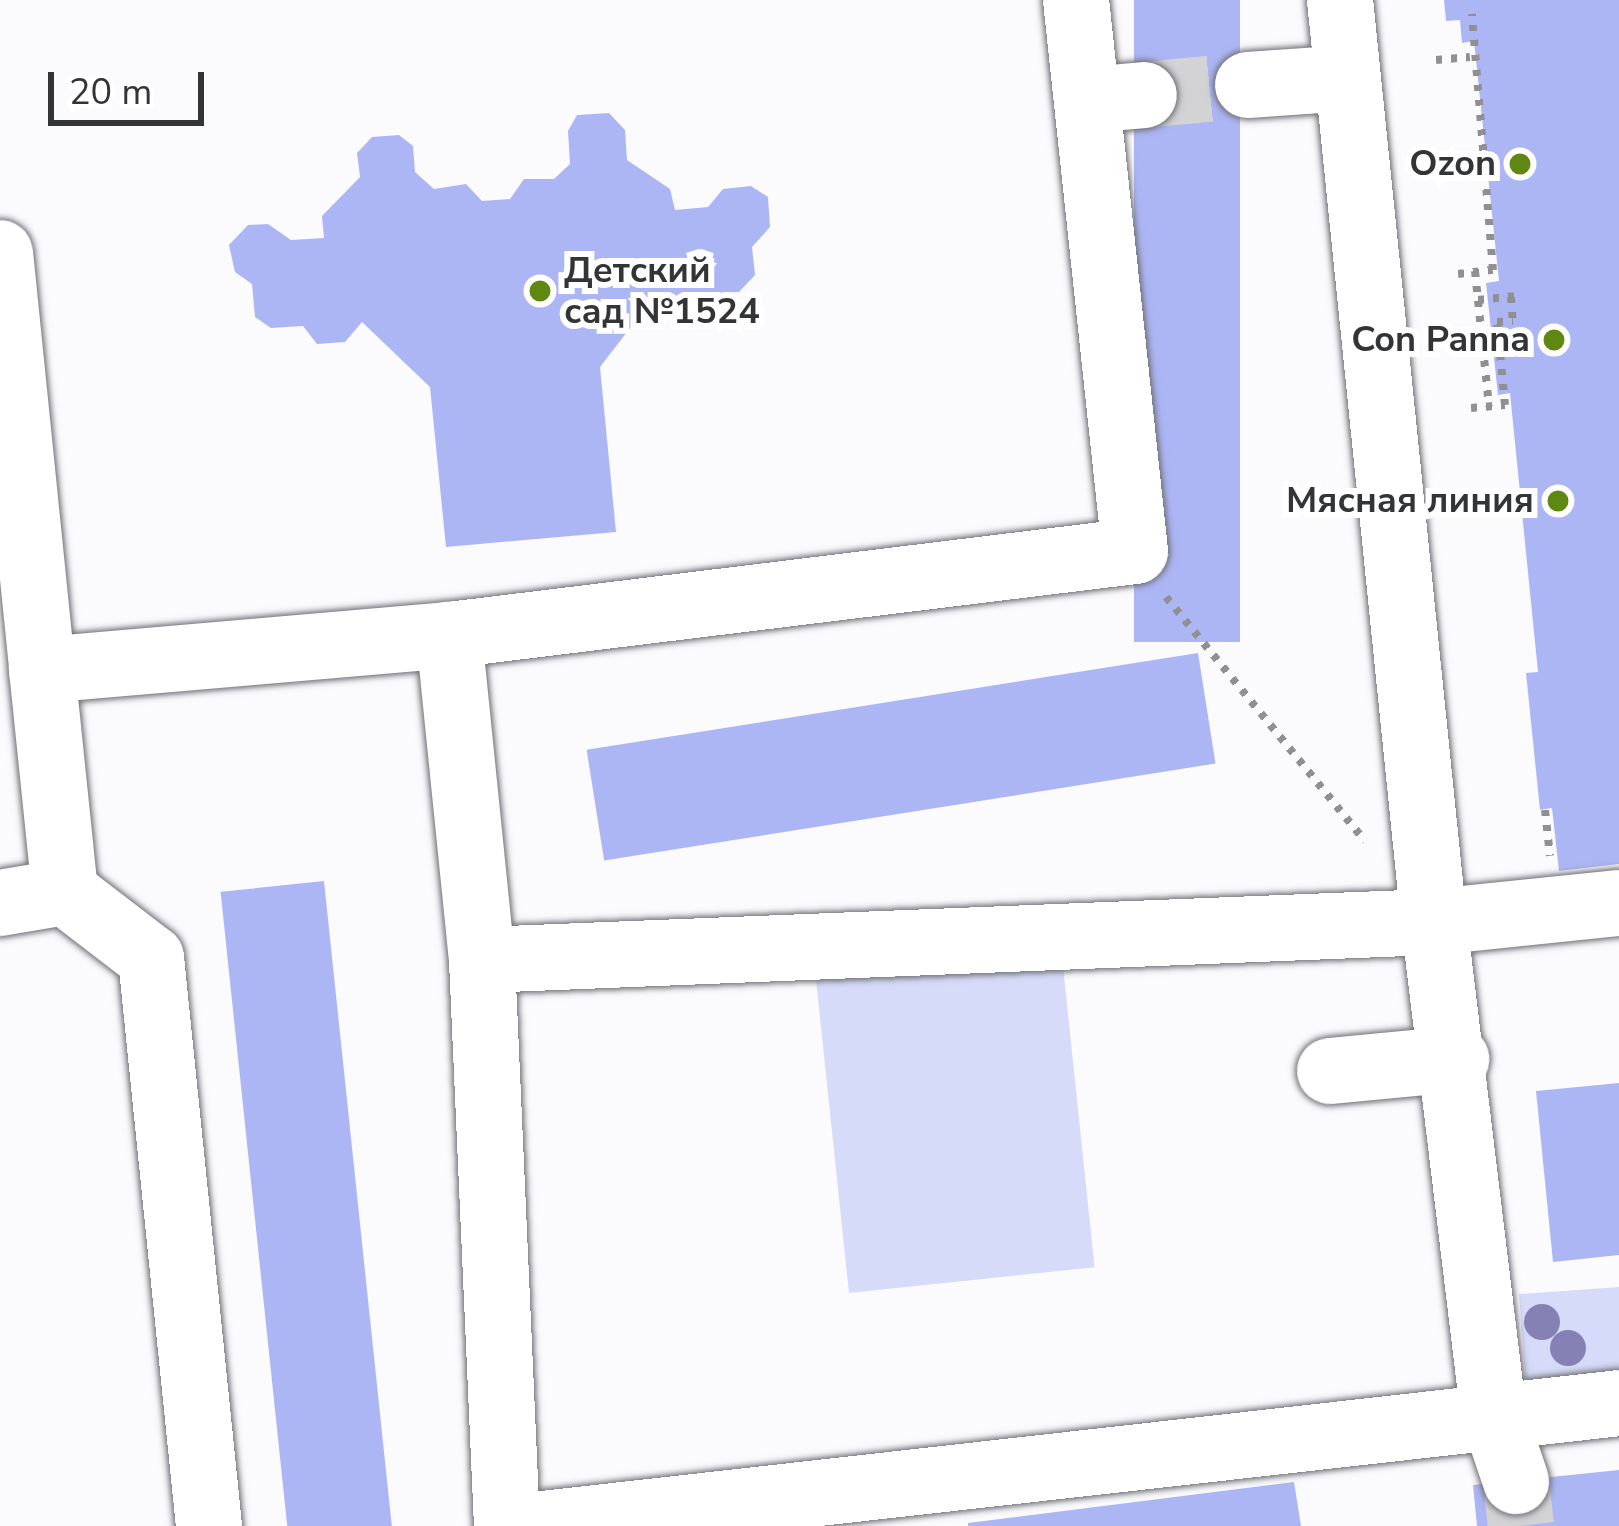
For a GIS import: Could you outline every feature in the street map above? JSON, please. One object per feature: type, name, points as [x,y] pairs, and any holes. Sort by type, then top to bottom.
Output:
[{"type":"lane","points":[[42,670],[449,634],[1135,551],[1115,97],[1076,0]]},
{"type":"lane","points":[[1340,0],[1434,922],[1456,1059],[1493,1413],[1516,1480]]},
{"type":"lane","points":[[1248,86],[1347,78]]},
{"type":"lane","points":[[0,253],[65,892],[151,958],[209,1526]]},
{"type":"lane","points":[[449,634],[482,960],[508,1526]]},
{"type":"lane","points":[[0,903],[65,892]]},
{"type":"lane","points":[[482,960],[1434,922],[1619,903]]},
{"type":"lane","points":[[1330,1072],[1456,1059]]},
{"type":"lane","points":[[525,1526],[1493,1413],[1619,1403]]},
{"type":"path","points":[[1458,274],[1492,270],[1471,56],[1472,14]]},
{"type":"path","points":[[1436,60],[1471,56]]},
{"type":"path","points":[[1475,272],[1489,406]]},
{"type":"path","points":[[1472,408],[1505,405],[1497,322],[1513,324],[1514,297],[1478,300]]},
{"type":"path","points":[[1135,551],[1199,647],[1375,853]]},
{"type":"path","points":[[1545,810],[1550,855]]},
{"type":"shaded area","points":[[1060,938],[1095,1267],[849,1293],[814,964]]},
{"type":"shaded area","points":[[1619,1287],[1619,1395],[1549,1400],[1525,1377],[1519,1294]]},
{"type":"building","points":[[1134,0],[1240,0],[1240,642],[1134,642]]},
{"type":"building","points":[[1444,0],[1619,0],[1619,864],[1559,871],[1552,808],[1540,810],[1526,673],[1538,672],[1510,393],[1498,395],[1486,283],[1499,281],[1474,41],[1462,43],[1460,20],[1446,21]]},
{"type":"building","points":[[609,113],[625,130],[627,160],[670,189],[675,210],[708,207],[723,189],[751,186],[768,197],[770,227],[752,247],[755,275],[739,292],[711,293],[700,315],[670,318],[651,301],[600,367],[616,532],[446,547],[430,387],[362,322],[345,342],[317,344],[303,326],[271,328],[255,317],[252,284],[235,272],[229,245],[248,225],[268,224],[291,240],[324,238],[322,216],[360,177],[357,153],[372,137],[399,135],[413,146],[415,172],[434,189],[466,184],[482,201],[510,199],[524,179],[554,179],[570,164],[568,131],[577,115]]},
{"type":"building","points":[[1198,653],[1216,764],[604,860],[587,750]]},
{"type":"building","points":[[324,881],[392,1526],[287,1526],[221,892]]},
{"type":"building","points":[[1619,1083],[1619,1255],[1553,1262],[1536,1091]]},
{"type":"building","points":[[1619,1470],[1619,1526],[1477,1526],[1473,1485]]},
{"type":"building","points":[[1294,1482],[1301,1526],[968,1526],[968,1523]]},
{"type":"tunnel","points":[[1144,95],[1248,85]]},
{"type":"tunnel","points":[[1516,1481],[1521,1526]]},
{"type":"place","name":"Ozon","points":[[1520,164]]},
{"type":"place","name":"Детский сад №1524","points":[[540,291]]},
{"type":"place","name":"Con Panna","points":[[1554,340]]},
{"type":"place","name":"Мясная линия","points":[[1558,501]]}]
